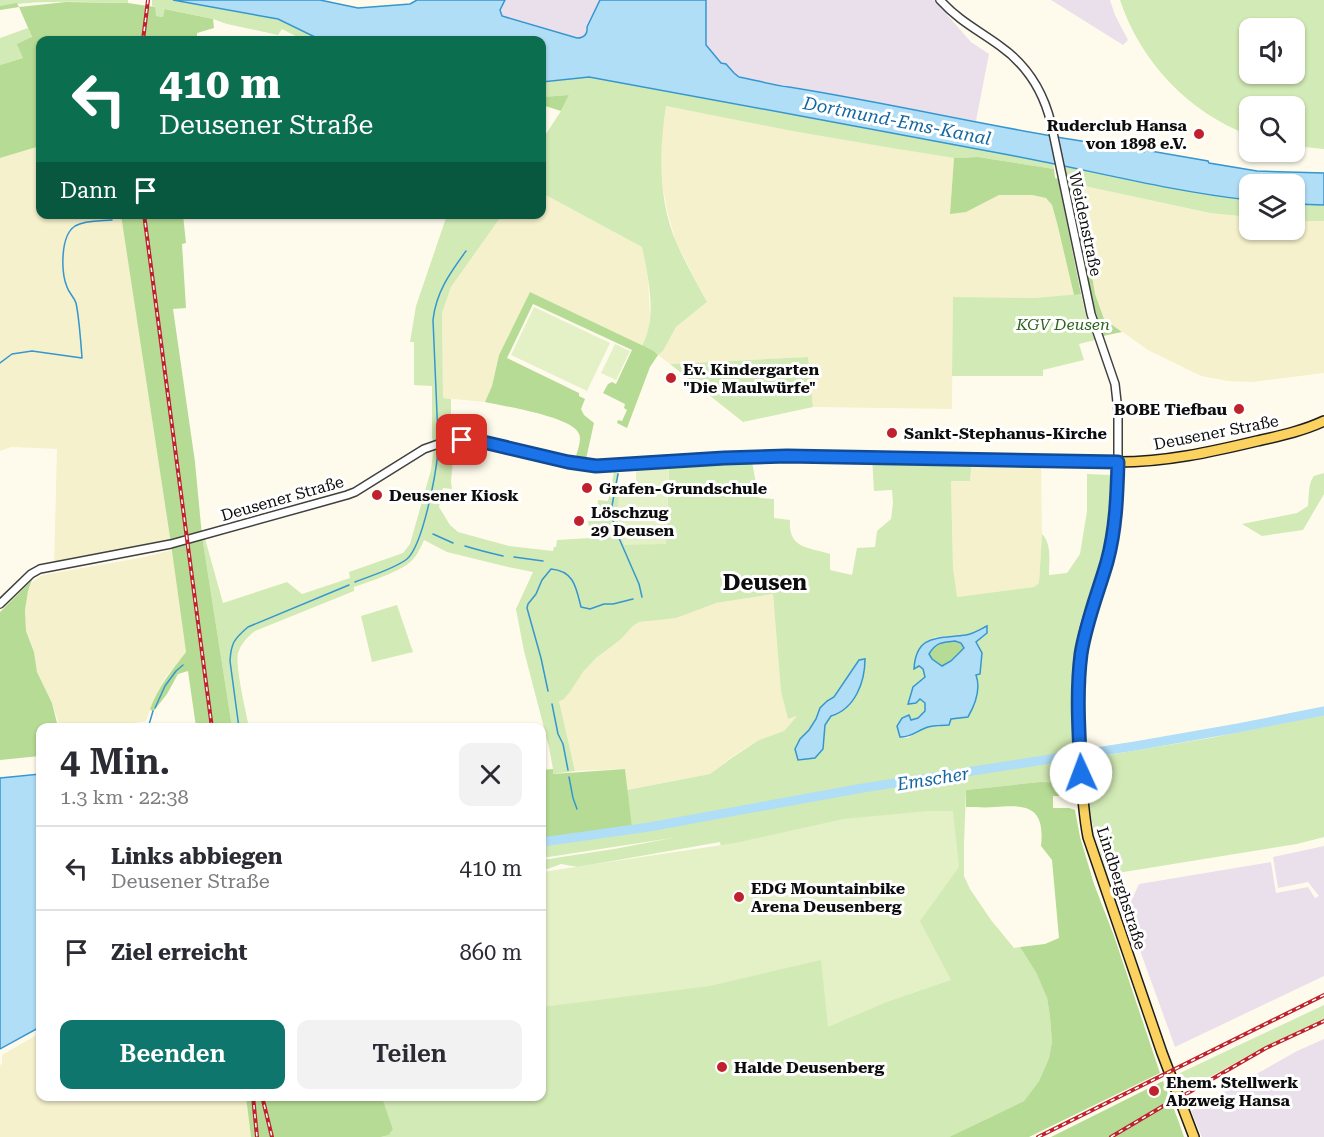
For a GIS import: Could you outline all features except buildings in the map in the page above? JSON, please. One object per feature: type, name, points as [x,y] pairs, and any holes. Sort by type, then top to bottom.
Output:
[{"type":"main road","name":"Deusener Straße","points":[[1118,462],[1185,457],[1275,437],[1324,421]]},
{"type":"main road","name":"Lindberghstraße","points":[[1118,462],[1114,532],[1089,616],[1081,654],[1079,735],[1085,822],[1088,837],[1162,1053],[1194,1137]]},
{"type":"street","name":"Weidenstraße","points":[[940,0],[962,22],[1001,46],[1023,66],[1040,89],[1051,123],[1091,314],[1115,384],[1118,411],[1118,462]]},
{"type":"street","name":"Deusener Straße","points":[[0,604],[31,574],[40,569],[171,544],[347,495],[361,489],[424,449],[451,441],[479,441],[568,462],[596,466],[787,456],[1118,462]]},
{"type":"shaded area","points":[[453,0],[934,0],[971,42],[989,54],[976,121],[643,62]]},
{"type":"shaded area","points":[[1051,0],[1110,0],[1128,40],[1123,45]]},
{"type":"shaded area","points":[[666,106],[792,131],[954,158],[950,213],[999,195],[1032,195],[1046,198],[1052,205],[1074,295],[1034,298],[953,297],[952,409],[813,407],[808,357],[670,364],[658,355],[663,351],[676,327],[707,302],[676,242],[668,214],[661,167]]},
{"type":"shaded area","points":[[36,147],[36,219],[122,219],[171,544],[54,566],[57,449],[11,447],[0,451],[0,158]]},
{"type":"shaded area","points":[[1080,185],[1210,213],[1239,216],[1239,240],[1305,240],[1305,221],[1324,221],[1324,373],[1252,382],[1228,381],[1201,376],[1148,350],[1104,319],[1095,294],[1079,196]]},
{"type":"shaded area","points":[[546,195],[642,247],[648,279],[650,315],[648,335],[642,346],[530,292],[499,355],[492,386],[485,402],[443,398],[442,313],[451,287],[499,219],[546,219]]},
{"type":"shaded area","points":[[972,458],[1041,460],[1042,534],[1039,583],[1034,587],[956,597],[951,481],[970,481]]},
{"type":"shaded area","points":[[172,550],[186,652],[165,678],[155,696],[146,721],[59,723],[37,672],[34,652],[26,631],[25,610],[32,582],[43,575]]},
{"type":"shaded area","points":[[773,594],[781,692],[788,719],[798,715],[784,731],[759,740],[710,774],[627,790],[625,769],[575,771],[559,701],[570,692],[583,672],[596,658],[639,622],[686,614],[716,603]]},
{"type":"shaded area","points":[[1324,846],[1324,976],[1175,1047],[1126,912],[1139,884],[1271,862],[1276,893],[1308,887],[1315,898],[1319,896],[1308,882],[1278,888],[1273,857]]},
{"type":"shaded area","points":[[36,1035],[36,1101],[246,1101],[251,1137],[0,1137],[2,1055]]},
{"type":"shaded area","points":[[1324,1039],[1324,1137],[1202,1137],[1191,1111],[1297,1051]]},
{"type":"green space","points":[[0,0],[128,0],[128,3],[48,2],[0,6]]},
{"type":"green space","points":[[152,0],[173,0],[272,18],[313,36],[295,36],[282,29],[278,35],[166,9],[163,17],[155,16],[155,7],[152,6]]},
{"type":"green space","points":[[1120,0],[1324,0],[1324,149],[1305,147],[1305,96],[1239,96],[1239,130],[1206,113],[1187,99],[1154,64],[1140,44]]},
{"type":"green space","points":[[66,2],[128,3],[155,7],[156,16],[163,17],[165,9],[213,19],[214,28],[197,33],[197,36],[36,36],[36,147],[0,158],[0,65],[23,58],[17,44],[32,37],[19,7]]},
{"type":"green space","points":[[17,3],[19,7],[0,10],[0,6]]},
{"type":"green space","points":[[28,28],[32,38],[23,58],[0,65],[0,38]]},
{"type":"green space","points":[[589,77],[1053,163],[1054,169],[978,157],[954,158],[892,148],[666,106],[661,158],[666,211],[677,244],[707,302],[676,327],[663,351],[658,355],[642,346],[650,322],[651,310],[642,247],[546,195],[546,134],[569,95],[546,97],[546,82]]},
{"type":"green space","points":[[569,95],[561,111],[546,106],[546,97]]},
{"type":"green space","points":[[978,157],[1054,169],[1081,294],[1074,295],[1052,205],[1046,198],[1032,195],[999,195],[966,212],[950,214],[954,158]]},
{"type":"green space","points":[[1065,166],[1177,189],[1239,198],[1239,216],[1210,213],[1080,185],[1076,177],[1067,180]]},
{"type":"green space","points":[[1076,177],[1080,185],[1079,196],[1095,294],[1104,319],[1122,332],[1103,336],[1093,303],[1067,180]]},
{"type":"green space","points":[[1305,204],[1324,205],[1324,221],[1305,221]]},
{"type":"green space","points":[[122,219],[183,219],[186,243],[182,244],[186,308],[173,309],[195,462],[202,536],[231,723],[195,723],[188,671],[178,674],[167,694],[153,712],[150,709],[161,686],[186,652]]},
{"type":"green space","points":[[446,219],[499,219],[451,287],[442,313],[443,398],[451,399],[451,434],[454,448],[452,489],[443,488],[439,507],[450,525],[458,532],[509,546],[553,551],[557,540],[591,538],[588,521],[598,520],[598,500],[608,501],[614,472],[619,473],[615,493],[619,493],[618,528],[666,544],[669,468],[752,462],[759,498],[774,499],[774,518],[790,520],[790,530],[796,542],[807,548],[830,554],[830,570],[852,575],[857,548],[875,547],[877,531],[891,519],[892,490],[874,491],[872,456],[972,458],[970,481],[951,481],[953,568],[957,597],[1034,587],[1039,583],[1042,534],[1049,548],[1049,575],[1067,573],[1080,554],[1087,511],[1087,474],[1112,475],[1108,529],[1098,570],[1077,636],[1073,670],[1076,774],[1074,783],[1040,782],[966,790],[964,876],[991,920],[1014,948],[1020,947],[1038,975],[1047,998],[1052,1042],[1049,1058],[1039,1081],[1024,1101],[949,1137],[381,1137],[389,1135],[393,1129],[383,1101],[546,1101],[546,952],[725,870],[720,842],[578,867],[561,864],[546,870],[546,859],[672,838],[546,857],[546,841],[631,828],[627,790],[710,774],[759,740],[784,731],[797,716],[788,719],[781,692],[773,594],[716,603],[676,618],[639,622],[596,658],[583,672],[570,692],[559,701],[575,771],[553,774],[546,723],[543,723],[524,651],[516,609],[533,572],[447,552],[424,540],[413,559],[403,567],[354,587],[354,591],[255,631],[249,636],[241,647],[237,659],[248,723],[231,723],[202,536],[204,535],[223,603],[287,582],[302,594],[350,578],[349,572],[403,553],[410,544],[431,470],[434,445],[432,386],[414,385],[414,342],[410,342],[416,306]],"holes":[[[987,633],[976,642],[978,689],[968,717],[951,719],[939,727],[931,726],[922,729],[908,738],[900,737],[897,726],[902,718],[908,715],[911,720],[918,718],[925,711],[925,703],[913,687],[925,677],[919,665],[915,668],[929,640],[936,637]],[[859,660],[825,725],[822,749],[800,739],[809,730],[820,708],[834,697]]]},
{"type":"green space","points":[[530,292],[654,351],[658,355],[650,367],[627,428],[617,423],[618,420],[622,421],[627,410],[624,408],[625,404],[603,393],[608,384],[612,382],[616,384],[632,350],[533,304],[507,358],[579,393],[579,396],[585,399],[581,409],[584,415],[594,423],[586,459],[576,457],[580,436],[574,428],[564,422],[536,413],[485,402],[492,386],[499,355]]},
{"type":"green space","name":"KGV Deusen","points":[[1081,294],[1095,340],[1079,344],[1084,360],[1043,370],[1043,376],[952,376],[953,297],[1034,298]]},
{"type":"green space","points":[[534,307],[610,343],[587,391],[511,355]]},
{"type":"green space","points":[[615,344],[630,351],[616,380],[601,373]]},
{"type":"green space","points":[[808,357],[813,407],[743,422],[670,364]]},
{"type":"green space","points":[[669,468],[666,544],[624,545],[618,528],[619,493],[636,494],[636,471]]},
{"type":"green space","points":[[1324,473],[1324,494],[1303,530],[1262,536],[1242,524],[1297,513],[1308,506],[1310,486],[1314,476]]},
{"type":"green space","points":[[32,580],[25,610],[26,631],[34,652],[37,672],[52,703],[57,723],[36,723],[36,756],[0,760],[0,612]]},
{"type":"green space","points":[[397,605],[413,652],[372,662],[361,616]]},
{"type":"green space","points":[[943,642],[961,643],[964,648],[952,661],[942,666],[932,659],[929,654],[934,647]]},
{"type":"green space","points":[[1324,715],[1324,837],[1297,844],[1120,873],[1106,869],[1091,815],[1084,759],[1210,738]]},
{"type":"green space","points":[[553,769],[553,774],[625,769],[632,828],[546,841],[546,770]]},
{"type":"green space","points":[[1040,782],[1074,783],[1074,796],[1053,796],[1053,808],[1075,810],[1080,837],[1094,884],[1160,1073],[1029,1137],[949,1137],[1024,1101],[1039,1081],[1049,1058],[1052,1042],[1047,998],[1037,974],[1020,947],[1045,944],[1059,938],[1052,860],[1041,846],[1040,823],[1032,811],[1017,806],[966,807],[966,790]]},
{"type":"green space","name":"EDG Mountainbike Arena Deusenberg","points":[[927,811],[953,811],[959,867],[920,921],[951,980],[887,1002],[828,1027],[821,960],[710,986],[546,1006],[546,871],[735,843],[843,819]]},
{"type":"green space","points":[[1324,1005],[1324,1019],[1257,1051],[1186,1090],[1180,1073]]},
{"type":"green space","points":[[1163,1081],[1184,1137],[1051,1137]]},
{"type":"green space","points":[[246,1101],[383,1101],[393,1129],[389,1135],[381,1137],[251,1137]]},
{"type":"water","name":"Dortmund-Ems-Kanal","points":[[173,0],[320,0],[358,8],[410,4],[417,0],[505,0],[500,10],[502,16],[577,38],[586,34],[600,0],[706,0],[706,45],[721,63],[726,64],[739,77],[1050,136],[1087,142],[1091,140],[1110,144],[1110,146],[1144,152],[1145,150],[1257,171],[1324,173],[1324,205],[1305,204],[1305,174],[1239,174],[1239,199],[589,77],[546,82],[546,36],[313,36],[278,19]]},
{"type":"water","points":[[987,626],[987,633],[976,642],[982,653],[980,674],[976,675],[978,686],[976,697],[968,717],[951,719],[949,725],[928,727],[911,735],[900,737],[897,726],[902,718],[909,715],[911,720],[918,718],[925,711],[925,703],[920,699],[916,703],[908,704],[913,687],[925,677],[923,669],[919,666],[914,669],[919,649],[931,640],[974,633]],"holes":[[[955,641],[961,643],[964,648],[951,661],[942,666],[929,654],[940,643]]]},
{"type":"water","points":[[865,659],[863,677],[857,694],[846,707],[831,716],[825,725],[823,749],[815,758],[798,760],[795,749],[816,719],[820,708],[834,697],[859,660]]},
{"type":"water","points":[[36,774],[36,1029],[0,1049],[0,778]]},
{"type":"waterway","points":[[0,363],[12,354],[32,351],[82,358],[76,303],[65,280],[64,246],[70,231],[75,226],[88,222],[112,220]]},
{"type":"waterway","points":[[438,437],[433,320],[437,300],[449,275],[466,251]]},
{"type":"waterway","points":[[355,582],[396,566],[407,559],[413,551],[428,508],[438,451]]},
{"type":"waterway","points":[[618,474],[611,511],[615,529],[639,584],[642,597]]},
{"type":"waterway","points":[[433,534],[453,543]]},
{"type":"waterway","points":[[465,546],[503,556]]},
{"type":"waterway","points":[[514,557],[543,561]]},
{"type":"waterway","points":[[548,691],[527,608],[542,580],[551,569],[565,573],[573,581],[581,607],[590,609],[633,599]]},
{"type":"waterway","points":[[238,723],[230,661],[232,645],[236,638],[248,627],[349,585]]},
{"type":"waterway","points":[[155,708],[165,686],[183,665]]},
{"type":"waterway","points":[[552,704],[568,770]]},
{"type":"waterway","points":[[149,723],[153,711]]},
{"type":"waterway","name":"Emscher","points":[[546,841],[649,827],[863,788],[1135,746],[1324,711]]},
{"type":"waterway","points":[[569,777],[577,809]]},
{"type":"railway","points":[[144,36],[148,0]]},
{"type":"railway","points":[[145,219],[211,723]]},
{"type":"railway","points":[[1038,1137],[1324,995]]},
{"type":"railway","points":[[1186,1094],[1266,1048],[1324,1021]]},
{"type":"railway","points":[[253,1101],[257,1137]]},
{"type":"railway","points":[[263,1101],[272,1137]]},
{"type":"railway","points":[[1111,1137],[1170,1102]]},
{"type":"place","name":"Ruderclub Hansa von 1898 e.V.","points":[[1199,134]]},
{"type":"place","name":"Ev. Kindergarten \"Die Maulwürfe\"","points":[[671,378]]},
{"type":"place","name":"BOBE Tiefbau","points":[[1239,409]]},
{"type":"place","name":"Sankt-Stephanus-Kirche","points":[[892,433]]},
{"type":"place","name":"Grafen-Grundschule","points":[[587,488]]},
{"type":"place","name":"Deusener Kiosk","points":[[377,495]]},
{"type":"place","name":"Löschzug 29 Deusen","points":[[579,521]]},
{"type":"place","name":"EDG Mountainbike Arena Deusenberg","points":[[739,897]]},
{"type":"place","name":"Halde Deusenberg","points":[[722,1067]]},
{"type":"place","name":"Ehem. Stellwerk Abzweig Hansa","points":[[1154,1091]]},
{"type":"district","name":"Deusen","points":[[765,582]]},
{"type":"route","points":[[462,440],[479,441],[568,462],[596,466],[787,456],[1118,462],[1114,532],[1089,616],[1081,654],[1079,701],[1081,773]]}]
